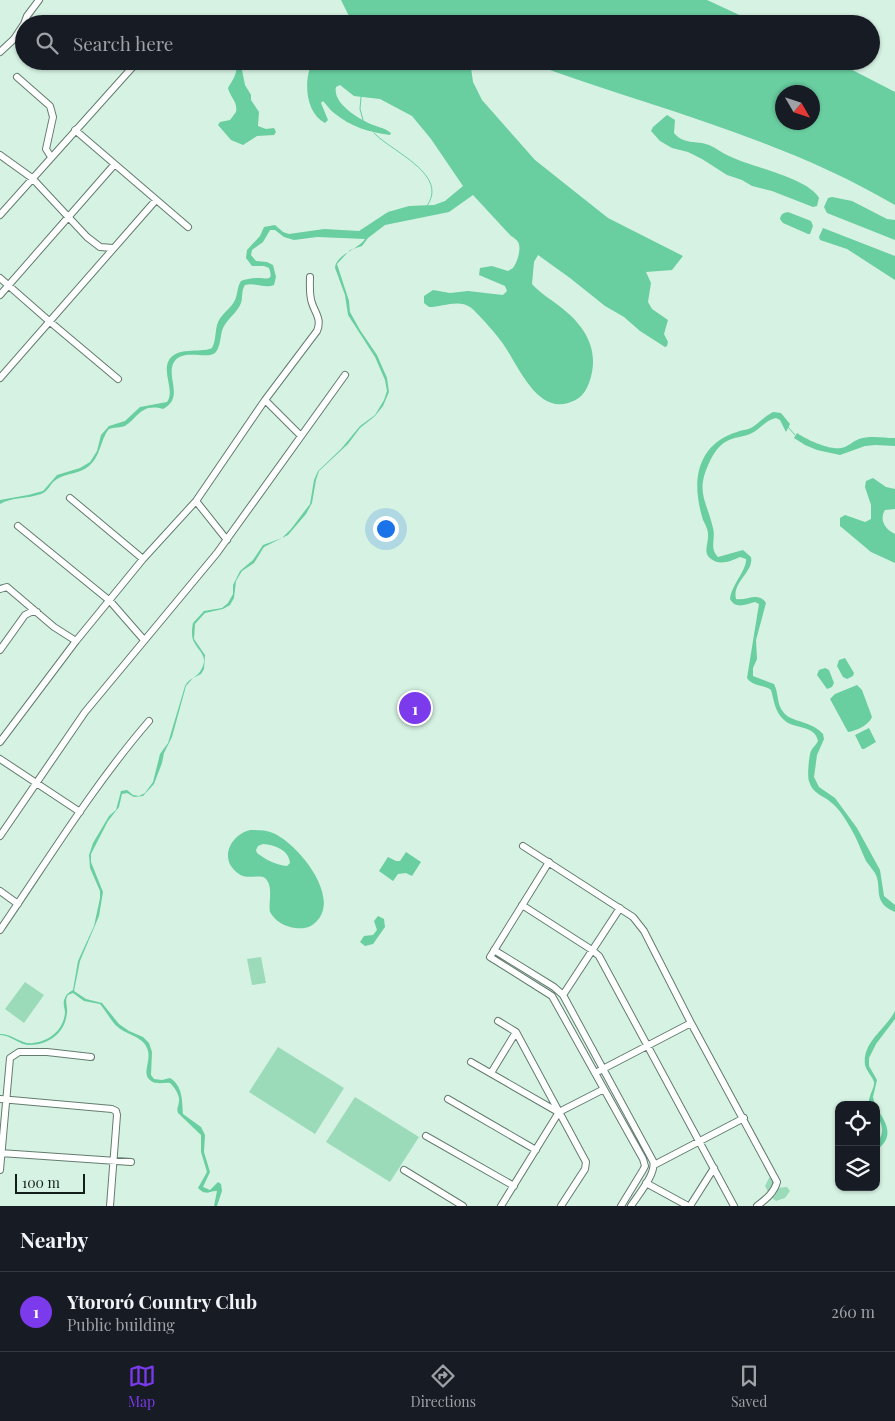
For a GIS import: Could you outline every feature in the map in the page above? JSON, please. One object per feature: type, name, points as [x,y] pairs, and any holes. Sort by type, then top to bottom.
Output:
[{"type":"street","points":[[28,15],[39,0]]},
{"type":"street","points":[[0,52],[15,38]]},
{"type":"street","points":[[0,215],[130,70]]},
{"type":"street","points":[[17,77],[50,106],[53,117],[46,149],[51,157]]},
{"type":"street","points":[[75,130],[188,227]]},
{"type":"street","points":[[0,155],[32,178],[68,217],[100,247],[102,253],[100,263]]},
{"type":"street","points":[[0,295],[114,165]]},
{"type":"street","points":[[0,378],[156,200]]},
{"type":"street","points":[[100,247],[113,248]]},
{"type":"street","points":[[0,742],[76,641],[143,559],[196,501],[319,326],[318,314],[311,300],[310,277]]},
{"type":"street","points":[[0,278],[49,322],[118,379]]},
{"type":"street","points":[[0,836],[85,712],[227,540],[345,375]]},
{"type":"street","points":[[266,400],[301,436]]},
{"type":"street","points":[[70,498],[143,559]]},
{"type":"street","points":[[196,501],[227,540]]},
{"type":"street","points":[[18,526],[110,601],[144,640]]},
{"type":"street","points":[[0,589],[7,587],[54,627],[76,641]]},
{"type":"street","points":[[0,650],[25,615],[37,612]]},
{"type":"street","points":[[0,930],[80,812],[127,747],[149,721]]},
{"type":"street","points":[[0,759],[80,812]]},
{"type":"street","points":[[523,846],[633,917],[644,931],[691,1023],[777,1182],[770,1195],[757,1206]]},
{"type":"street","points":[[549,862],[490,957],[552,996],[644,1166]]},
{"type":"street","points":[[0,891],[18,904]]},
{"type":"street","points":[[522,905],[599,956],[734,1206]]},
{"type":"street","points":[[563,995],[620,908]]},
{"type":"street","points":[[494,950],[554,987],[563,995],[603,1069],[653,1165],[646,1183],[631,1206]]},
{"type":"street","points":[[498,1021],[516,1032],[586,1162],[561,1206]]},
{"type":"street","points":[[595,1073],[691,1023]]},
{"type":"street","points":[[491,1073],[516,1032]]},
{"type":"street","points":[[0,1170],[3,1099],[10,1058],[19,1052],[47,1052],[91,1057]]},
{"type":"street","points":[[471,1062],[559,1112]]},
{"type":"street","points":[[501,1206],[559,1112],[604,1089]]},
{"type":"street","points":[[3,1099],[112,1109],[116,1111],[110,1206]]},
{"type":"street","points":[[448,1099],[536,1150]]},
{"type":"street","points":[[644,1166],[653,1165],[744,1118]]},
{"type":"street","points":[[426,1136],[514,1186]]},
{"type":"street","points":[[1,1153],[131,1162]]},
{"type":"street","points":[[644,1166],[653,1165]]},
{"type":"street","points":[[621,1206],[644,1166]]},
{"type":"street","points":[[646,1183],[689,1206],[714,1168]]},
{"type":"street","points":[[404,1170],[463,1206]]},
{"type":"shaded area","points":[[341,0],[707,0],[740,15],[348,15]]},
{"type":"shaded area","points":[[236,70],[242,70],[251,100],[259,112],[258,126],[266,129],[274,128],[276,132],[274,135],[257,136],[243,145],[231,140],[218,125],[220,122],[230,120],[236,112],[235,102],[228,88]]},
{"type":"shaded area","points":[[310,70],[471,70],[473,82],[482,100],[535,160],[608,218],[683,256],[672,270],[646,272],[651,283],[648,302],[652,309],[668,320],[664,334],[668,342],[667,346],[665,347],[640,331],[624,317],[605,306],[538,255],[534,262],[532,284],[576,321],[588,339],[592,349],[593,360],[589,383],[583,394],[576,400],[556,404],[546,400],[537,393],[528,384],[499,338],[470,307],[455,303],[429,307],[424,303],[424,296],[433,290],[450,293],[468,291],[503,295],[507,291],[505,286],[479,275],[480,268],[492,266],[508,271],[516,263],[519,245],[517,240],[473,195],[449,212],[385,225],[368,238],[362,246],[353,249],[365,239],[317,237],[294,240],[284,237],[275,230],[270,230],[263,242],[252,250],[251,255],[256,261],[267,262],[273,265],[276,277],[274,285],[245,285],[241,303],[223,328],[215,353],[211,355],[187,355],[176,359],[172,370],[174,394],[169,405],[163,409],[150,408],[145,410],[125,426],[109,429],[96,458],[85,469],[57,479],[41,494],[10,500],[0,504],[0,500],[43,491],[57,475],[80,468],[90,462],[97,451],[101,435],[109,426],[125,421],[140,407],[167,402],[170,388],[167,367],[172,357],[176,353],[212,348],[218,321],[233,303],[241,281],[252,278],[267,279],[270,277],[269,268],[252,266],[246,258],[247,250],[260,236],[264,227],[275,225],[283,232],[289,234],[324,229],[359,231],[388,212],[409,206],[434,205],[445,201],[463,186],[431,139],[412,116],[380,99],[354,96],[340,85],[336,87],[336,93],[339,100],[349,111],[370,124],[391,133],[390,135],[354,125],[340,118],[323,101],[321,103],[328,120],[325,123],[313,112],[310,104],[307,86]]},
{"type":"shaded area","points":[[550,70],[852,70],[895,92],[895,205],[851,181],[806,160],[760,142]]},
{"type":"shaded area","points":[[667,115],[675,120],[674,133],[678,137],[686,141],[709,145],[726,155],[791,179],[813,191],[819,198],[817,206],[813,207],[772,191],[752,186],[727,175],[688,152],[672,148],[660,141],[651,131]]},
{"type":"shaded area","points":[[828,198],[852,201],[887,219],[895,220],[895,240],[827,213],[824,207]]},
{"type":"shaded area","points":[[788,212],[811,221],[813,226],[810,234],[783,223],[780,219],[781,216]]},
{"type":"shaded area","points":[[823,228],[895,256],[895,280],[847,249],[820,240],[819,237]]},
{"type":"shaded area","points":[[348,252],[337,264],[349,301],[350,312],[377,355],[387,378],[389,392],[383,406],[375,416],[360,428],[348,444],[319,471],[312,503],[306,514],[288,535],[282,538],[310,504],[314,480],[318,471],[341,449],[360,426],[375,415],[387,391],[385,380],[375,357],[348,315],[345,295],[335,268],[336,263]]},
{"type":"shaded area","points":[[773,412],[781,413],[790,424],[786,432],[780,420],[772,419],[750,434],[724,443],[710,461],[703,480],[703,495],[714,532],[713,547],[718,557],[743,550],[751,557],[749,568],[737,587],[736,599],[756,597],[763,599],[766,603],[756,640],[757,659],[753,668],[753,676],[774,684],[781,710],[787,716],[813,726],[823,734],[824,739],[817,755],[814,777],[819,787],[835,798],[857,828],[880,870],[884,896],[895,905],[895,912],[883,904],[880,899],[875,873],[866,861],[845,819],[830,801],[816,792],[811,786],[808,779],[809,761],[811,751],[818,741],[816,736],[808,729],[792,725],[783,719],[776,709],[771,690],[752,683],[747,678],[759,604],[755,602],[738,605],[730,599],[746,559],[740,557],[726,562],[718,562],[708,557],[707,554],[708,532],[703,520],[697,484],[703,459],[708,451],[721,439],[733,433],[751,428]]},
{"type":"shaded area","points":[[797,433],[824,446],[836,448],[844,447],[859,439],[872,437],[895,438],[895,446],[865,446],[840,455],[817,450],[805,445],[794,438]]},
{"type":"shaded area","points":[[873,478],[886,487],[895,489],[895,509],[885,510],[883,521],[888,530],[895,534],[895,563],[871,552],[840,526],[840,518],[845,515],[865,522],[871,519],[871,505],[865,487],[866,481]]},
{"type":"shaded area","points":[[282,538],[264,547],[254,563],[242,571],[236,581],[234,598],[230,605],[223,609],[205,613],[195,624],[194,639],[205,655],[204,669],[201,674],[193,678],[186,686],[172,737],[164,753],[154,784],[143,796],[134,797],[127,793],[122,794],[119,807],[108,821],[91,854],[91,862],[103,892],[99,916],[80,961],[74,991],[86,999],[102,1003],[119,1024],[143,1037],[149,1043],[152,1052],[151,1075],[154,1079],[170,1078],[180,1089],[183,1114],[201,1127],[205,1135],[204,1152],[210,1172],[203,1187],[210,1190],[218,1182],[221,1184],[222,1191],[217,1206],[214,1206],[217,1191],[206,1193],[198,1188],[207,1172],[201,1152],[201,1135],[178,1113],[179,1096],[170,1083],[156,1083],[148,1078],[146,1071],[148,1052],[145,1044],[116,1026],[100,1004],[84,1001],[73,993],[68,995],[66,999],[66,1020],[63,1026],[55,1036],[43,1043],[25,1045],[0,1034],[33,1043],[50,1037],[61,1025],[65,1013],[64,1000],[67,994],[73,990],[78,961],[94,926],[100,898],[100,891],[90,868],[89,855],[93,843],[109,816],[116,810],[121,791],[127,790],[133,795],[139,796],[145,793],[153,782],[160,754],[168,743],[185,686],[189,681],[200,672],[203,665],[204,658],[192,638],[193,623],[204,611],[222,608],[228,603],[233,594],[233,585],[240,571],[253,560],[263,545]]},
{"type":"shaded area","points":[[845,658],[854,673],[853,676],[847,679],[843,677],[837,666],[839,660]]},
{"type":"shaded area","points":[[825,668],[829,670],[834,683],[832,687],[827,689],[817,675],[819,670]]},
{"type":"shaded area","points":[[857,685],[862,690],[872,717],[862,727],[848,732],[830,699],[835,694]]},
{"type":"shaded area","points":[[869,728],[876,742],[862,749],[855,735]]},
{"type":"shaded area","points":[[253,830],[273,833],[294,848],[304,859],[320,885],[324,899],[323,911],[314,924],[306,928],[298,928],[281,923],[270,912],[268,881],[262,877],[242,876],[233,868],[229,862],[229,849],[232,842],[243,833]],"holes":[[[268,845],[277,847],[284,852],[289,858],[290,863],[287,866],[279,865],[257,853],[258,846]]]},
{"type":"shaded area","points":[[406,852],[421,862],[412,876],[406,873],[398,874],[393,881],[379,871],[388,857],[400,861]]},
{"type":"shaded area","points":[[378,916],[384,919],[385,927],[373,944],[365,946],[360,942],[364,936],[373,935],[377,930],[374,921]]},
{"type":"shaded area","points":[[261,957],[266,983],[252,985],[247,959]]},
{"type":"shaded area","points":[[25,982],[44,995],[24,1023],[5,1009]]},
{"type":"shaded area","points":[[895,1011],[895,1019],[876,1044],[869,1058],[869,1066],[877,1080],[873,1097],[874,1101],[869,1101],[874,1082],[865,1065],[867,1049]]},
{"type":"shaded area","points":[[278,1047],[344,1088],[315,1134],[249,1092]]},
{"type":"shaded area","points":[[355,1097],[419,1137],[390,1182],[326,1142]]},
{"type":"shaded area","points":[[880,1114],[886,1124],[887,1135],[886,1140],[880,1147],[880,1139],[882,1126]]},
{"type":"shaded area","points":[[772,1176],[778,1178],[777,1188],[787,1187],[790,1191],[785,1198],[776,1201],[771,1197],[765,1186]]},
{"type":"waterway","points":[[361,97],[360,109],[363,120]]},
{"type":"waterway","points":[[374,133],[416,165],[425,175],[431,185],[432,195],[426,207]]},
{"type":"waterway","points":[[788,427],[795,435]]},
{"type":"place","name":"Ytororó Country Club","points":[[415,708]]}]
